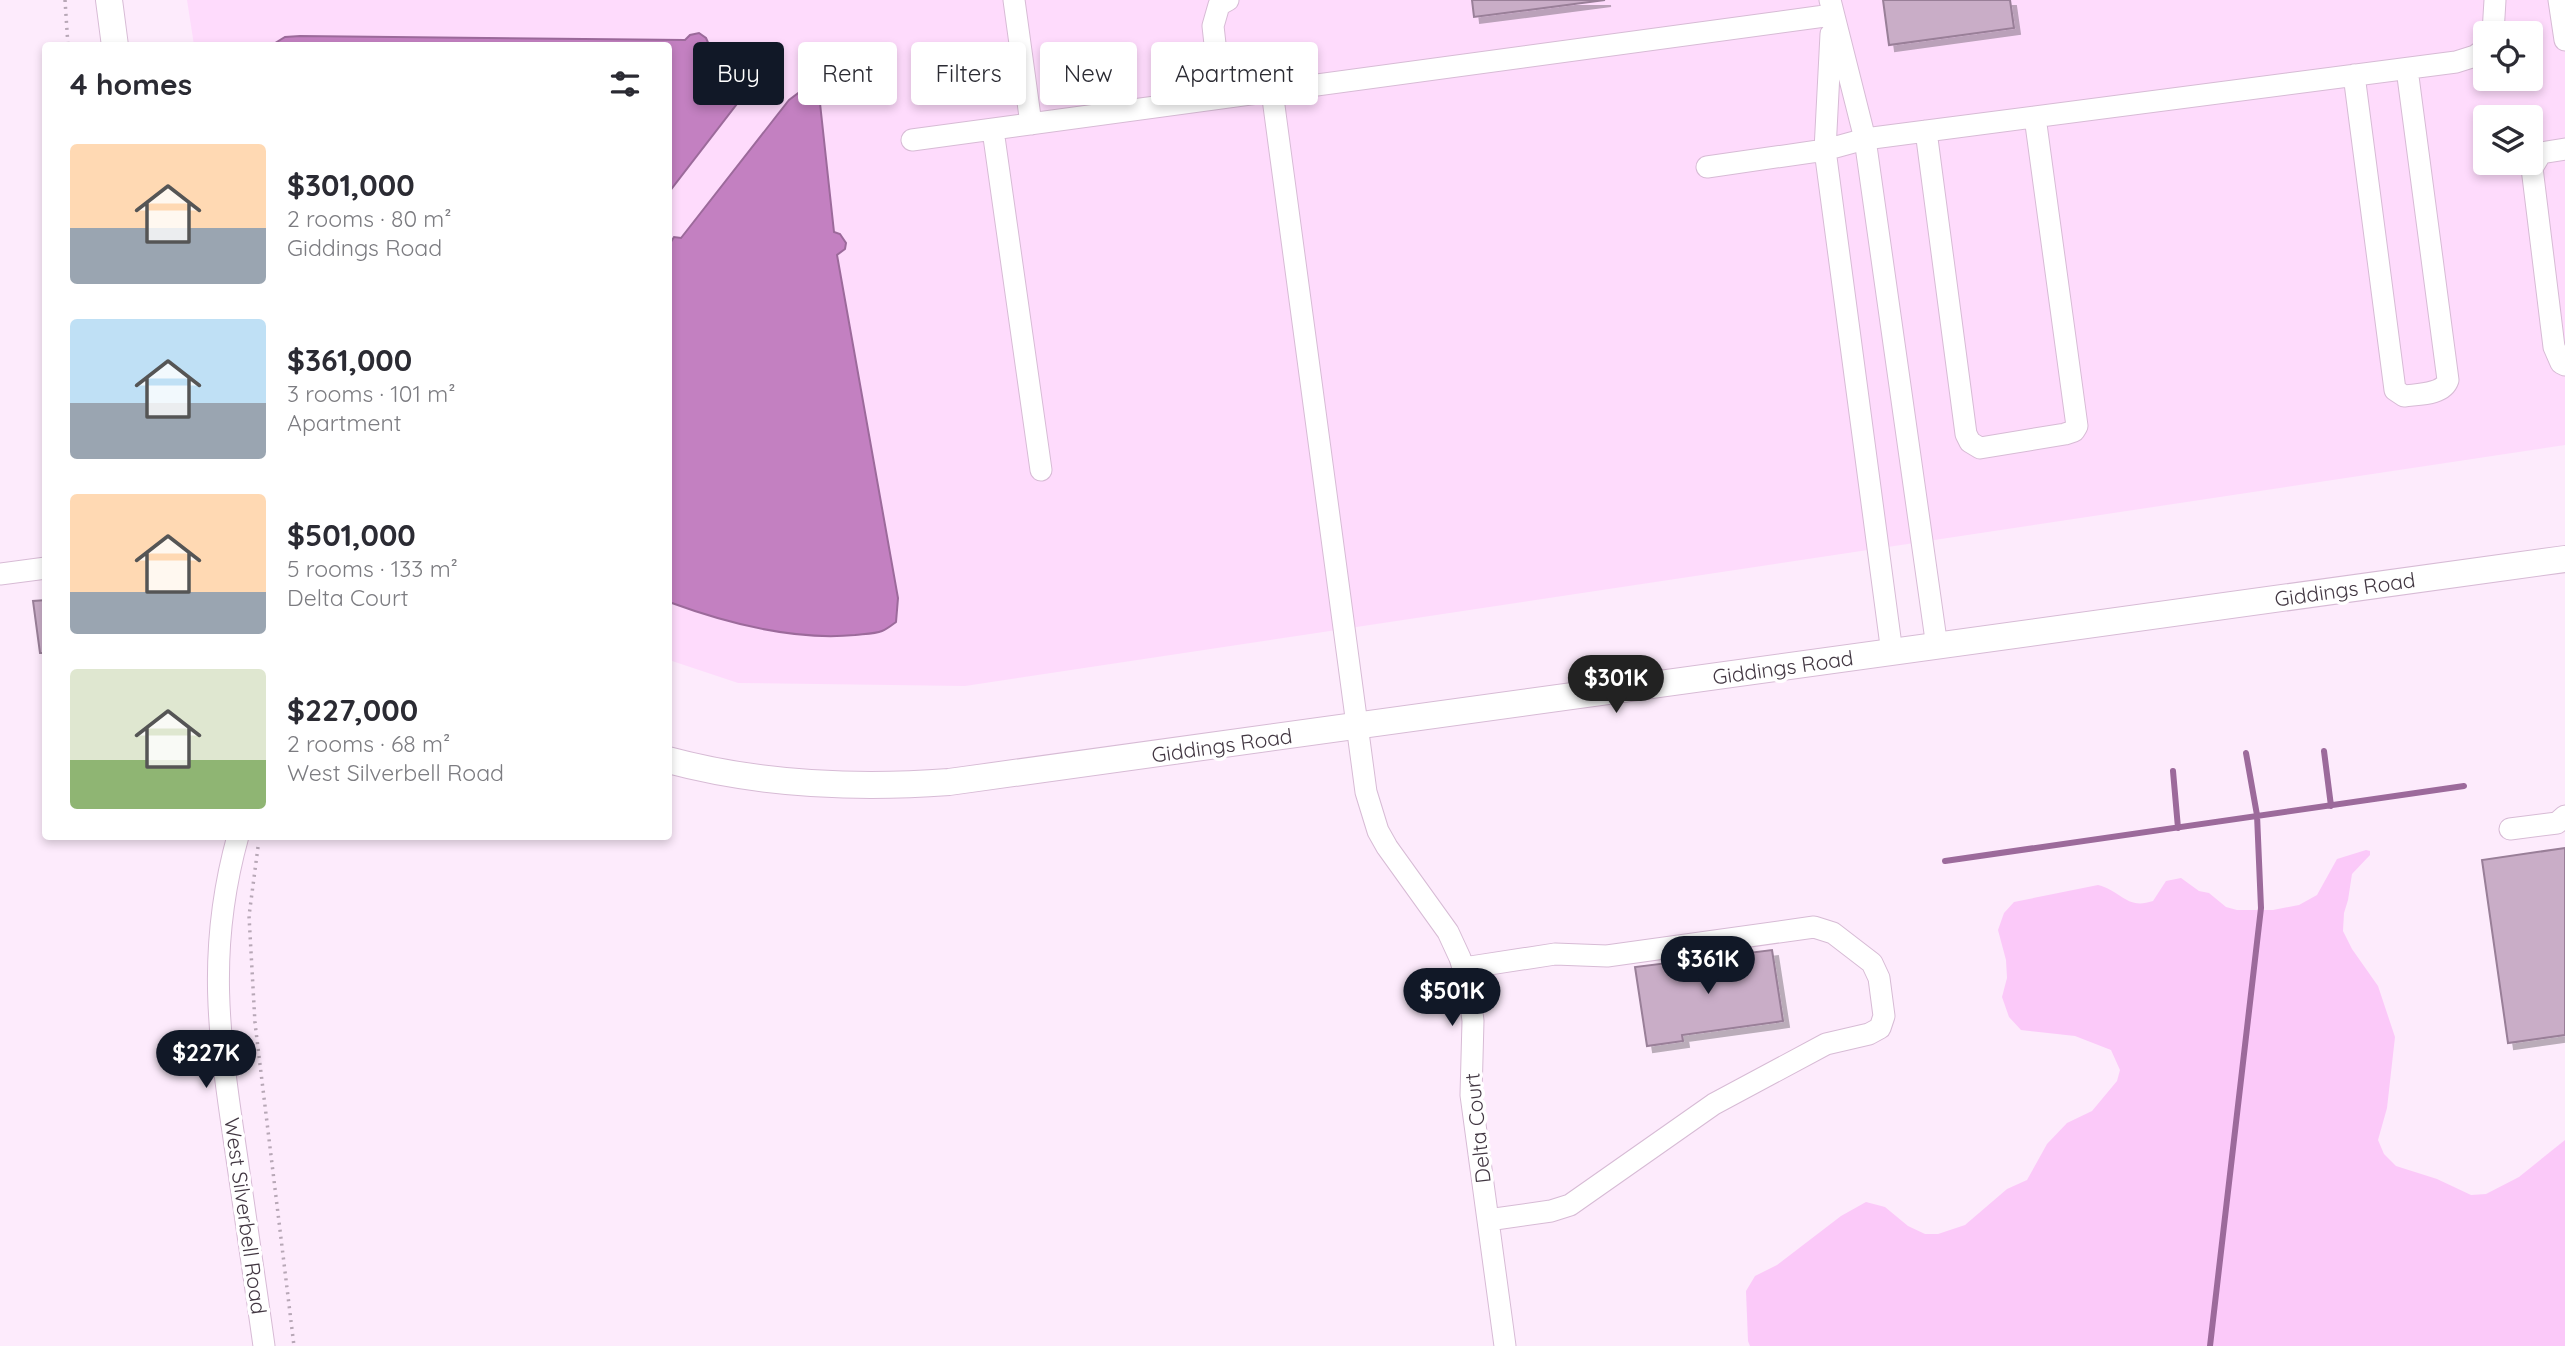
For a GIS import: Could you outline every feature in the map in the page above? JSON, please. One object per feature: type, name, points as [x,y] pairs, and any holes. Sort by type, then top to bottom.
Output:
[{"type":"main road","points":[[109,0],[114,42]]},
{"type":"main road","name":"Giddings Road","points":[[672,761],[770,780],[837,785],[905,785],[1002,776],[2565,559]]},
{"type":"street","points":[[1014,0],[1031,124]]},
{"type":"street","points":[[1215,42],[1213,26],[1219,5],[1228,0]]},
{"type":"street","points":[[2494,21],[2495,0]]},
{"type":"street","points":[[2559,0],[2565,40]]},
{"type":"street","points":[[1318,85],[1831,7]]},
{"type":"street","points":[[1831,7],[1865,139],[1937,647]]},
{"type":"street","points":[[1831,7],[1825,150],[1892,653]]},
{"type":"street","points":[[1707,167],[1825,150],[1865,139],[2407,69],[2456,62],[2473,57]]},
{"type":"street","points":[[2354,75],[2395,390],[2404,396],[2440,390],[2446,386],[2448,380],[2407,69]]},
{"type":"street","points":[[912,140],[1170,105]]},
{"type":"street","name":"Delta Court","points":[[1274,105],[1355,728],[1366,792],[1378,831],[1396,863],[1439,918],[1464,968],[1473,1021],[1471,1095],[1505,1346]]},
{"type":"street","points":[[1926,131],[1966,434],[1970,442],[1980,448],[2065,434],[2074,431],[2077,426],[2035,117]]},
{"type":"street","points":[[993,130],[1041,470]]},
{"type":"street","points":[[2565,149],[2541,153],[2532,168],[2554,347],[2561,363],[2565,365]]},
{"type":"street","points":[[0,574],[42,569]]},
{"type":"street","points":[[2510,829],[2557,822],[2565,816]]},
{"type":"street","name":"West Silverbell Road","points":[[237,840],[220,920],[217,957],[218,1003],[222,1056],[264,1346]]},
{"type":"street","points":[[1464,968],[1555,954],[1607,956],[1814,927],[1833,933],[1872,963],[1879,978],[1884,1016],[1883,1023],[1875,1032],[1826,1044],[1704,1109],[1570,1205],[1551,1211],[1488,1220]]},
{"type":"path","points":[[65,0],[68,42]]},
{"type":"path","points":[[258,840],[249,916],[255,1023],[294,1346]]},
{"type":"shaded area","points":[[187,0],[2565,0],[2565,445],[965,686],[738,683],[672,661],[672,42],[194,42]]},
{"type":"shaded area","points":[[699,33],[708,42],[693,42],[693,105],[736,105],[672,188],[672,42],[277,42],[285,37],[300,36],[685,40],[690,35]]},
{"type":"shaded area","points":[[798,93],[798,105],[820,105],[834,232],[840,234],[846,243],[845,249],[837,255],[898,598],[896,622],[882,631],[869,634],[832,636],[784,633],[713,617],[672,603],[672,240],[674,237],[681,238],[789,100]]},
{"type":"shaded area","points":[[2370,851],[2370,855],[2352,874],[2343,931],[2378,986],[2395,1037],[2387,1108],[2378,1140],[2384,1154],[2396,1166],[2437,1179],[2471,1195],[2486,1194],[2519,1177],[2565,1140],[2565,1346],[1750,1346],[1746,1291],[1755,1276],[1777,1265],[1841,1216],[1866,1202],[1885,1207],[1908,1226],[1925,1234],[1938,1234],[1965,1225],[2007,1189],[2027,1180],[2047,1144],[2067,1123],[2092,1111],[2117,1081],[2120,1070],[2111,1050],[2075,1036],[2021,1030],[2009,1017],[2002,997],[2007,978],[2006,960],[1998,930],[2004,913],[2014,902],[2098,885],[2130,901],[2144,903],[2153,901],[2166,881],[2181,878],[2199,891],[2209,893],[2226,907],[2237,910],[2273,910],[2299,905],[2317,895],[2337,859]]},
{"type":"building","points":[[1472,0],[1605,0],[1474,17]]},
{"type":"building","points":[[1883,0],[2010,0],[2014,28],[1889,45]]},
{"type":"building","points":[[42,600],[42,653],[40,653],[33,601]]},
{"type":"building","points":[[2565,848],[2565,1035],[2508,1043],[2482,860]]},
{"type":"building","points":[[1772,950],[1783,1021],[1682,1035],[1683,1041],[1647,1046],[1635,967]]},
{"type":"waterway","points":[[2324,751],[2331,806]]},
{"type":"waterway","points":[[2210,1346],[2261,908],[2257,815],[2246,753]]},
{"type":"waterway","points":[[2173,771],[2178,828]]},
{"type":"waterway","points":[[1945,861],[2464,786]]}]
